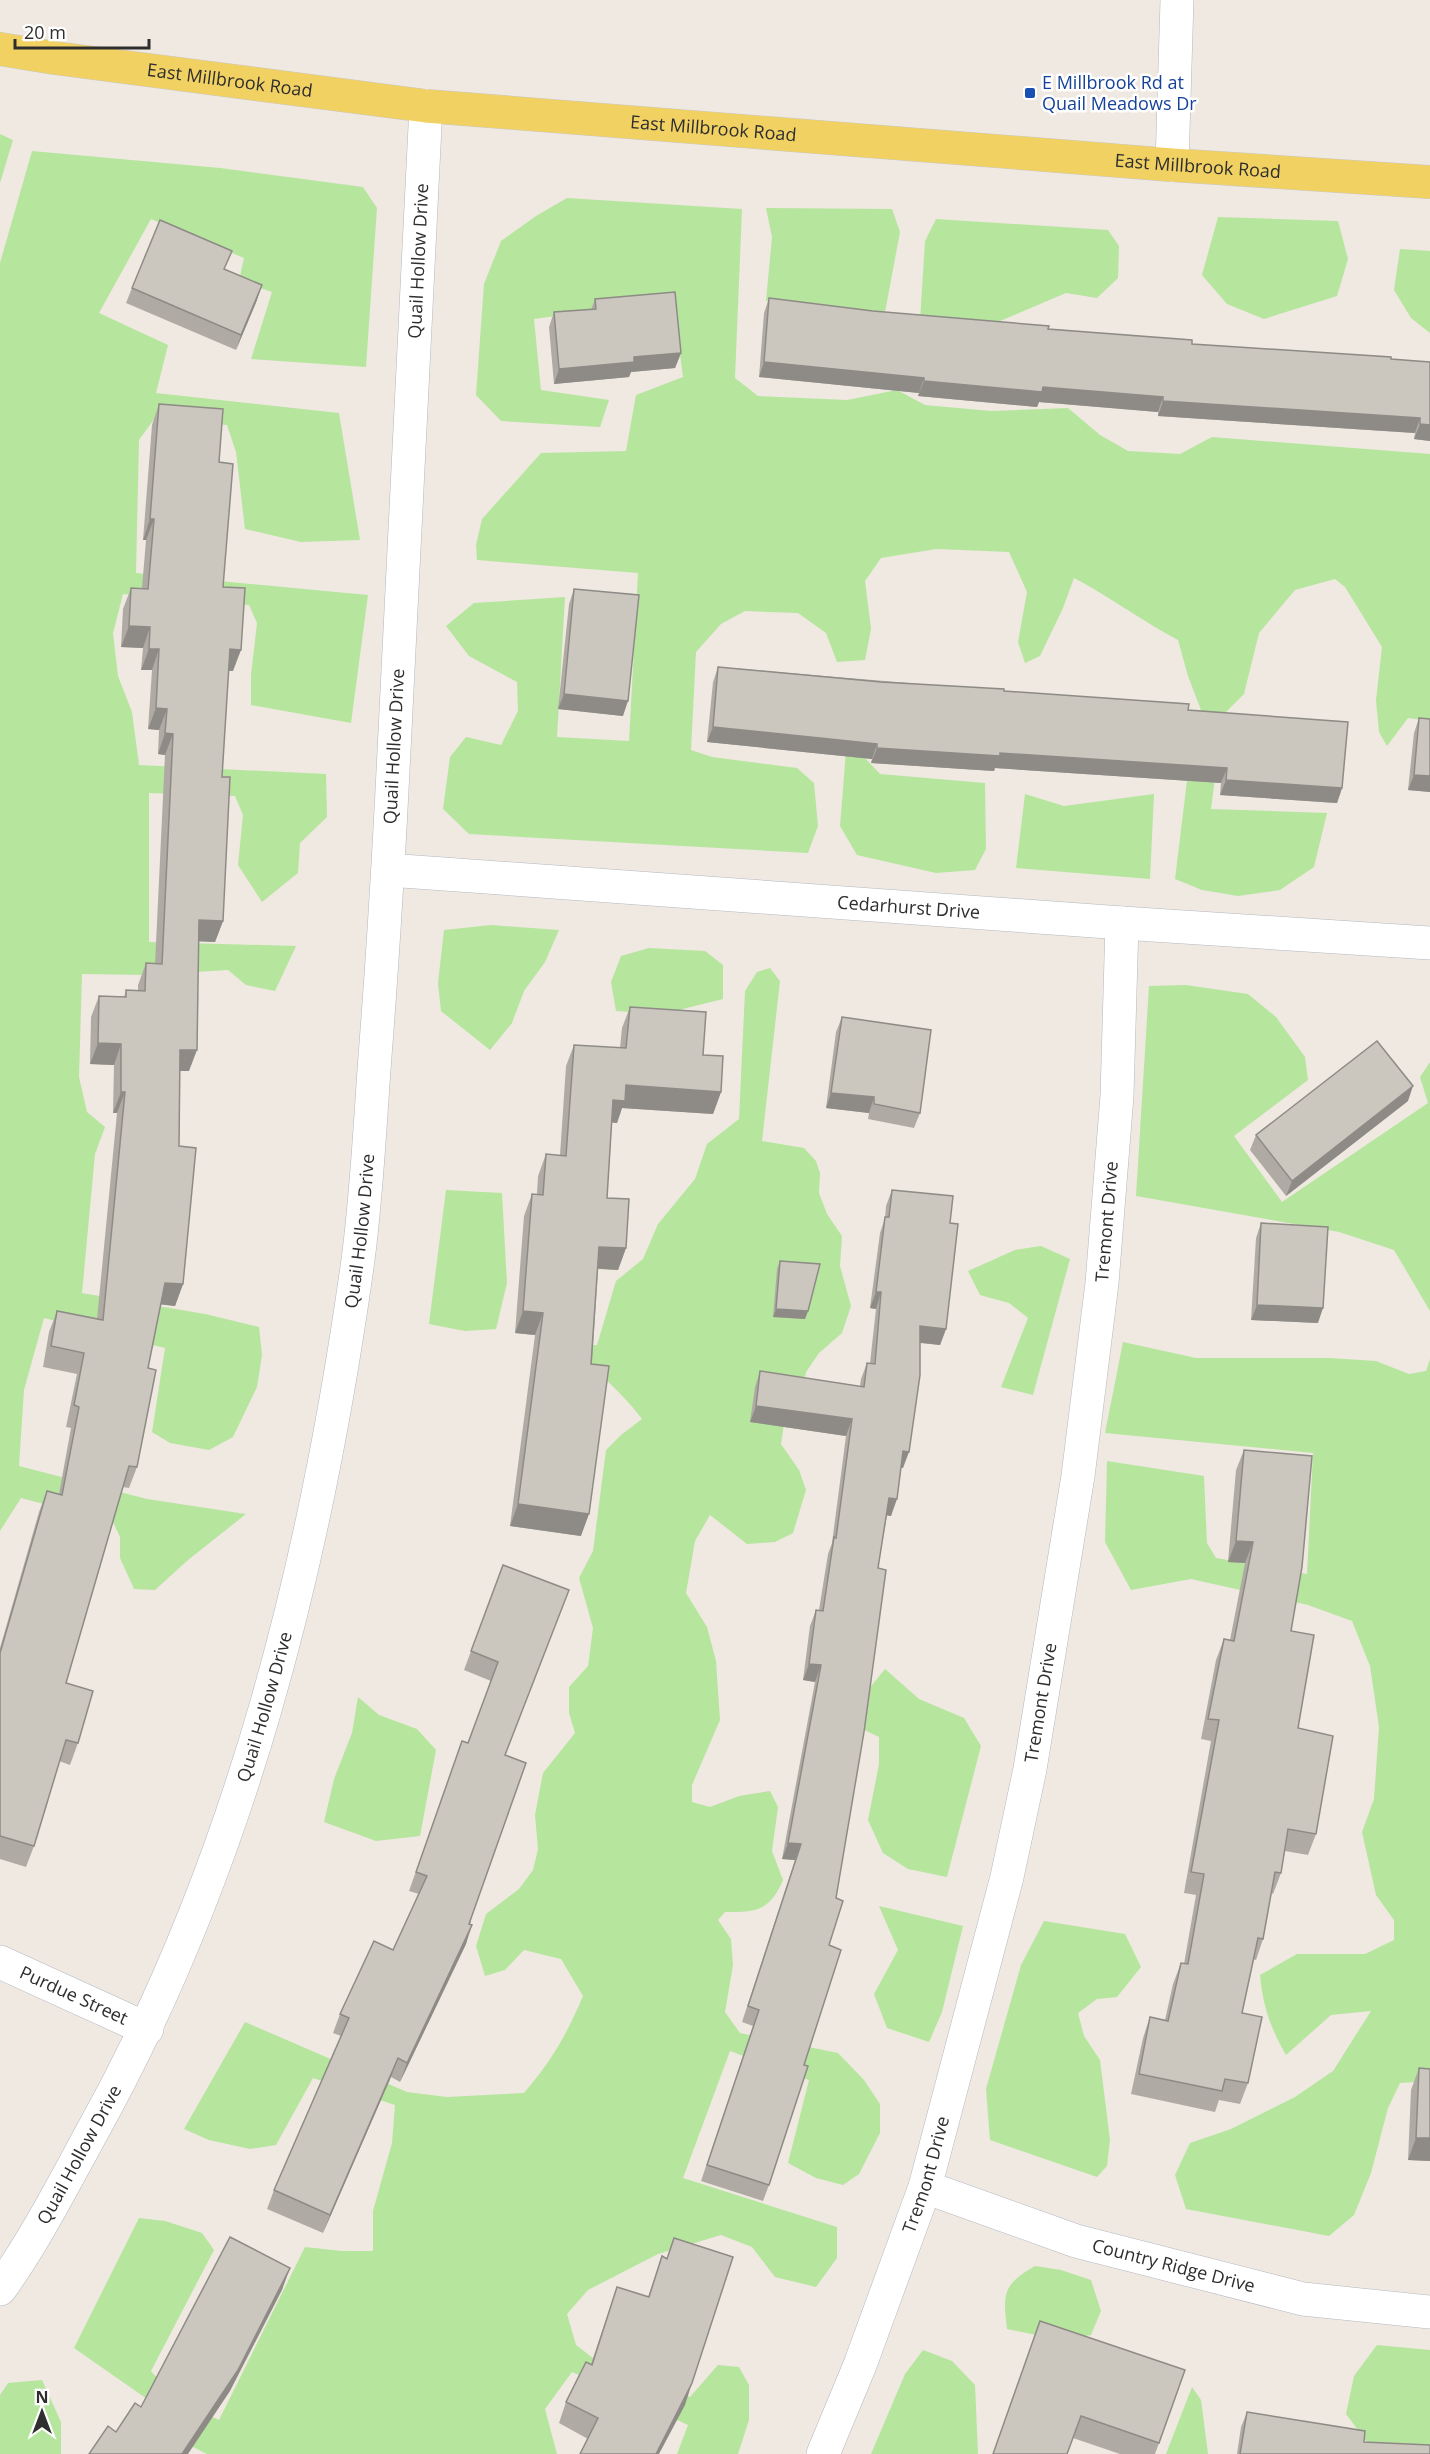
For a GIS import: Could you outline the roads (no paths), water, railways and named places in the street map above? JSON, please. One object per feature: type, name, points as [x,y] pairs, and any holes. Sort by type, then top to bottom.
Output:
[{"type":"main road","name":"East Millbrook Road","points":[[0,49],[426,106],[1172,165],[1430,182]]},
{"type":"street","points":[[1172,165],[1177,0]]},
{"type":"street","name":"Quail Hollow Drive","points":[[0,2289],[50,2208],[125,2073],[147,2029],[199,1909],[270,1693],[313,1516],[358,1257],[371,1125],[388,870],[426,106]]},
{"type":"street","name":"Cedarhurst Drive","points":[[388,870],[1430,943]]},
{"type":"street","name":"Tremont Drive","points":[[824,2454],[860,2366],[925,2187],[1007,1877],[1030,1769],[1078,1476],[1102,1282],[1117,1096],[1122,923]]},
{"type":"street","name":"Purdue Street","points":[[0,1962],[147,2029]]},
{"type":"street","name":"Country Ridge Drive","points":[[925,2187],[1076,2241],[1303,2299],[1430,2312]]},
{"type":"place","name":"E Millbrook Rd at Quail Meadows Dr","points":[[1030,93]]}]
